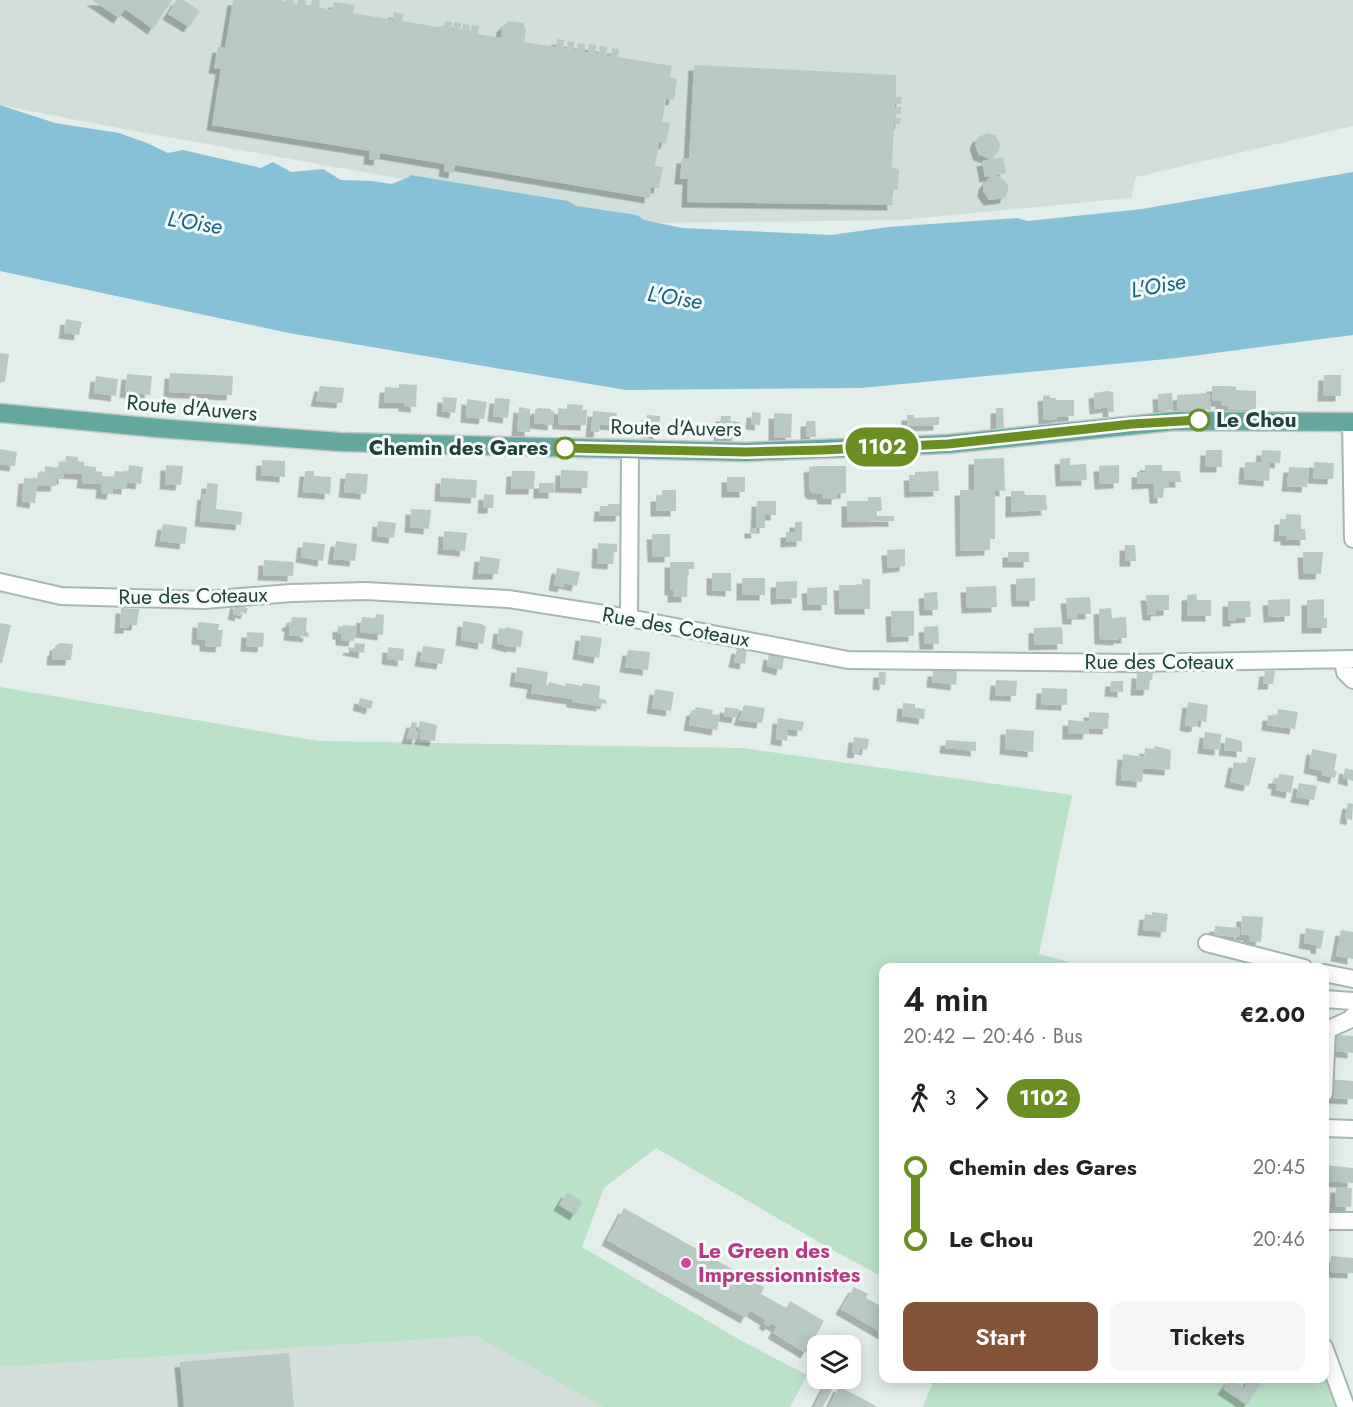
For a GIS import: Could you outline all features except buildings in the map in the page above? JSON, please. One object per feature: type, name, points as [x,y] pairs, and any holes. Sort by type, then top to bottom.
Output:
[{"type":"main road","name":"Route d'Auvers","points":[[0,413],[169,429],[340,441],[746,452],[948,444],[1175,421],[1352,422]]},
{"type":"street","points":[[1352,422],[1353,539]]},
{"type":"street","points":[[629,618],[630,450]]},
{"type":"street","name":"Rue des Coteaux","points":[[0,582],[61,596],[204,600],[291,593],[366,591],[508,599],[629,618],[848,660],[1134,663],[1348,659]]},
{"type":"street","points":[[1348,659],[1346,672],[1353,680]]},
{"type":"street","points":[[1207,943],[1285,963]]},
{"type":"street","points":[[1329,974],[1353,980]]},
{"type":"street","points":[[1329,999],[1353,1001]]},
{"type":"street","points":[[1329,1029],[1353,1016]]},
{"type":"street","points":[[1329,1128],[1353,1129]]},
{"type":"street","points":[[1329,1221],[1353,1221]]},
{"type":"street","points":[[1329,1361],[1346,1407]]},
{"type":"shaded area","points":[[0,0],[1353,0],[1353,126],[1136,177],[1131,198],[900,220],[648,223],[0,105]]},
{"type":"shaded area","points":[[476,1336],[603,1407],[0,1407],[0,1367]]},
{"type":"green space","points":[[0,687],[319,741],[742,748],[1072,795],[1039,954],[1068,963],[879,963],[879,1275],[656,1148],[604,1188],[582,1247],[740,1340],[807,1375],[790,1407],[603,1407],[476,1336],[0,1367]]},
{"type":"green space","points":[[1329,1371],[1346,1407],[923,1407],[932,1383],[1329,1383]]},
{"type":"water","name":"L'Oise","points":[[0,105],[55,123],[119,133],[168,153],[183,150],[261,168],[273,162],[291,172],[323,169],[341,180],[392,184],[410,175],[568,201],[576,206],[637,215],[644,220],[682,228],[831,235],[888,227],[1017,218],[1028,221],[1142,209],[1353,172],[1353,335],[1177,358],[861,388],[626,390],[289,333],[0,271]]},
{"type":"bus line","name":"1102","points":[[565,448],[746,452],[822,450],[948,444],[1132,424],[1199,420]]},
{"type":"place","name":"Le Chou","points":[[1199,420]]},
{"type":"place","name":"Chemin des Gares","points":[[565,448]]},
{"type":"place","name":"Le Green des Impressionnistes","points":[[686,1263]]}]
